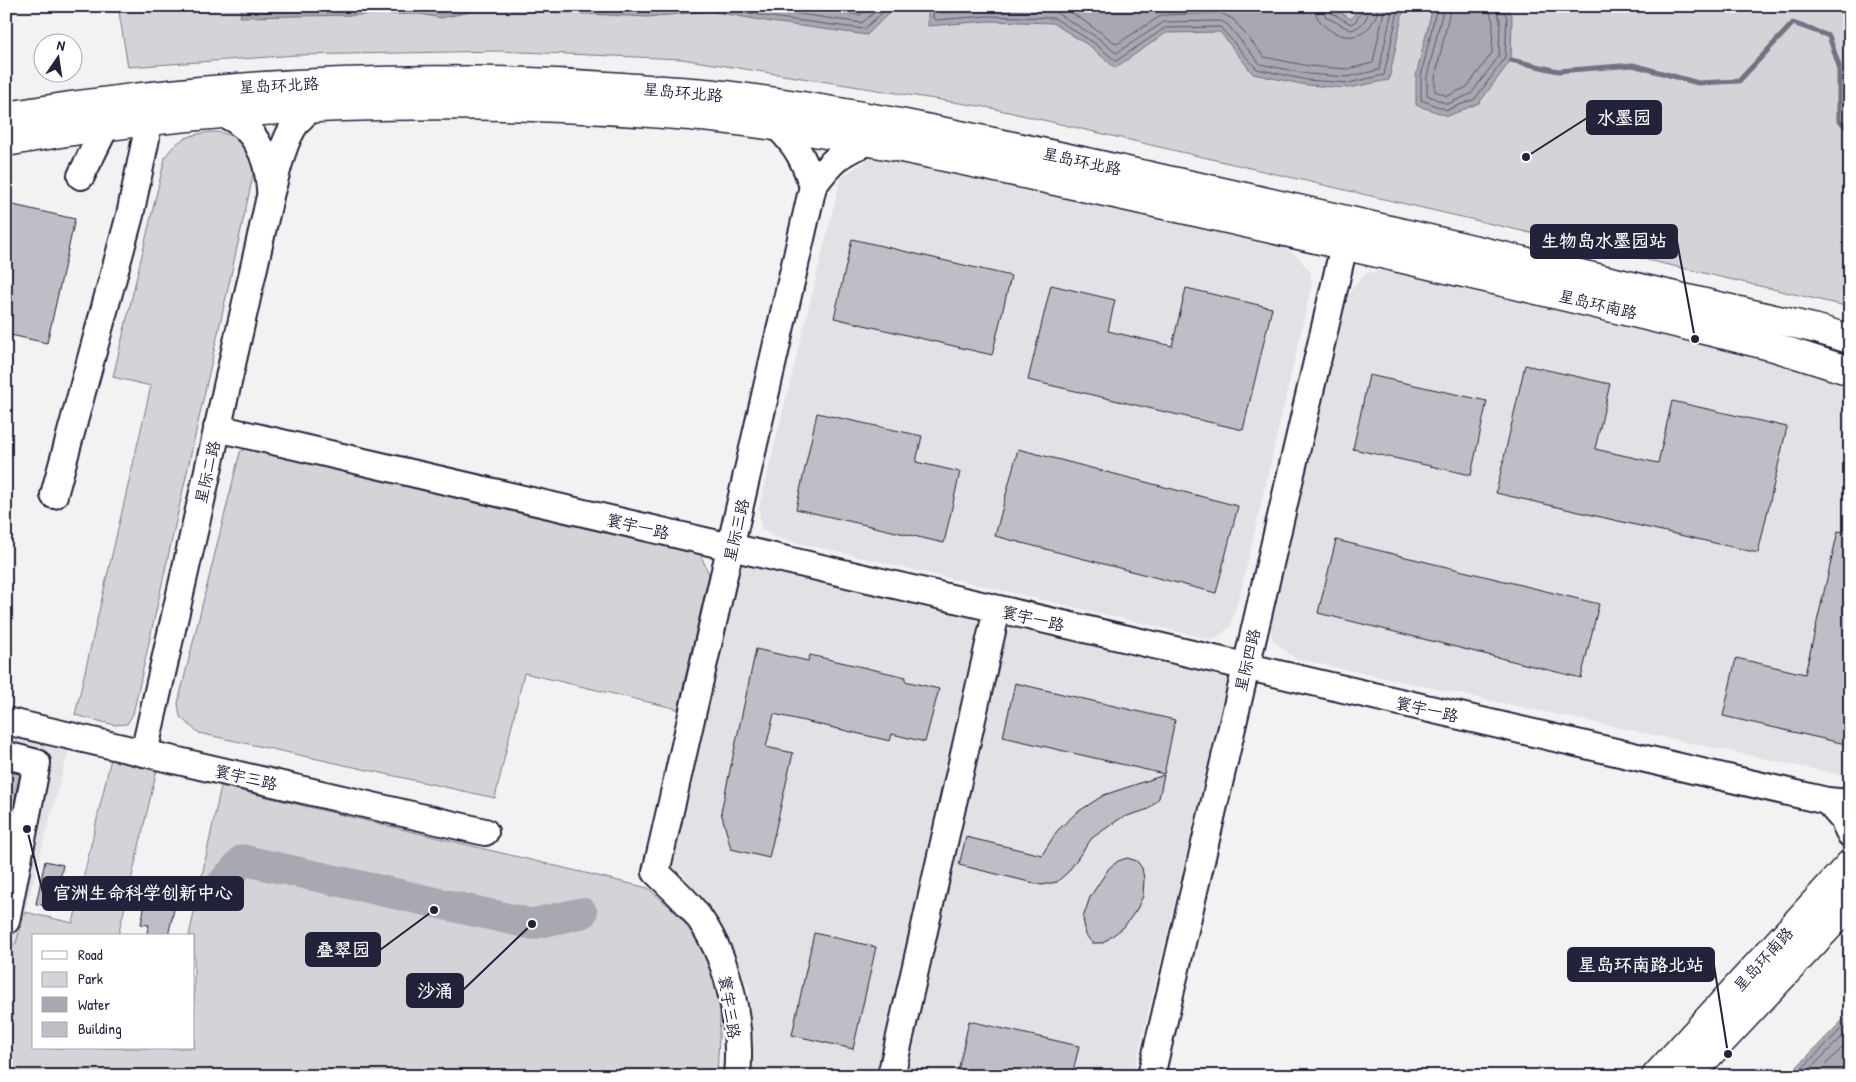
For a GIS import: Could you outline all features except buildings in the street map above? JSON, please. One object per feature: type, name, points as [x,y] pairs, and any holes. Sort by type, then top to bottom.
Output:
[{"type":"main road","name":"星岛环北路","points":[[6,116],[136,106],[252,85],[376,80],[535,81],[720,95],[837,111],[950,132],[1347,233]]},
{"type":"main road","name":"星岛环北路","points":[[6,142],[68,131],[105,127],[136,106],[226,115],[312,110],[448,106],[556,108],[691,116],[872,141],[1347,233]]},
{"type":"main road","name":"星岛环南路","points":[[1347,233],[1817,329],[1850,339]]},
{"type":"main road","name":"星岛环南路","points":[[1347,233],[1774,346],[1850,371]]},
{"type":"main road","name":"星岛环南路","points":[[1656,1076],[1850,863]]},
{"type":"main road","name":"星岛环南路","points":[[1689,1076],[1850,904]]},
{"type":"street","points":[[54,494],[130,215],[144,148],[136,106]]},
{"type":"street","name":"星际二路","points":[[144,753],[271,192],[296,123],[304,113],[312,110]]},
{"type":"street","name":"星际二路","points":[[226,115],[239,122],[260,146],[267,164],[271,192]]},
{"type":"street","points":[[81,176],[105,127]]},
{"type":"street","points":[[778,127],[794,143],[803,158],[813,186]]},
{"type":"street","name":"星际三路","points":[[656,872],[732,548],[813,186],[826,168],[840,154],[872,141]]},
{"type":"street","name":"星际四路","points":[[1151,1076],[1347,233]]},
{"type":"street","name":"寰宇一路","points":[[217,428],[1245,668],[1838,802]]},
{"type":"street","points":[[891,1076],[997,609]]},
{"type":"street","name":"寰宇三路","points":[[6,721],[485,832]]},
{"type":"street","points":[[6,755],[37,763],[6,921]]},
{"type":"street","points":[[1838,802],[1850,834]]},
{"type":"street","name":"寰宇三路","points":[[656,872],[694,911],[712,939],[725,970],[732,996],[738,1061],[737,1076]]},
{"type":"shaded area","points":[[875,155],[1281,246],[1297,256],[1310,271],[1312,284],[1242,586],[1230,627],[1214,640],[773,537],[761,528],[759,508],[841,177]]},
{"type":"shaded area","points":[[1384,270],[1807,370],[1850,391],[1850,777],[1296,659],[1274,642],[1269,626],[1340,316],[1351,290],[1366,273]]},
{"type":"shaded area","points":[[737,563],[983,619],[882,1076],[753,1076],[749,989],[728,937],[683,874],[666,866]]},
{"type":"shaded area","points":[[1002,622],[1230,672],[1133,1076],[900,1076]]},
{"type":"shaded area","points":[[6,730],[70,745],[16,944],[6,950]]},
{"type":"green space","points":[[118,6],[1850,6],[1850,307],[991,108],[682,59],[499,51],[297,55],[128,67]]},
{"type":"green space","points":[[213,132],[230,135],[237,139],[247,151],[253,176],[133,714],[127,724],[115,725],[75,715],[151,386],[113,377],[165,158],[174,146],[185,138]]},
{"type":"green space","points":[[250,446],[697,547],[709,574],[678,709],[524,673],[495,798],[199,733],[180,717],[178,703],[240,452]]},
{"type":"green space","points":[[112,754],[158,765],[118,934],[32,934],[32,1050],[195,1050],[195,934],[189,934],[221,786],[648,888],[699,932],[721,999],[717,1076],[6,1076],[6,950],[16,943],[25,912],[73,923]]},
{"type":"water","points":[[242,6],[888,6],[889,13],[867,35],[771,22],[710,11],[648,17],[484,9],[441,18],[420,14],[240,17]]},
{"type":"water","points":[[928,6],[1330,6],[1351,19],[1360,6],[1404,6],[1389,80],[1348,88],[1306,85],[1253,74],[1220,32],[1166,33],[1115,68],[1091,47],[1053,23],[988,21],[928,26]]},
{"type":"water","points":[[1433,6],[1505,6],[1512,15],[1511,60],[1479,103],[1448,116],[1416,105],[1416,76]]},
{"type":"water","points":[[1850,1013],[1850,1076],[1788,1076]]},
{"type":"waterway","points":[[1511,60],[1558,71],[1633,65],[1698,83],[1739,81],[1793,23],[1829,36],[1839,66],[1839,121],[1850,129]]},
{"type":"waterway","points":[[222,884],[243,860],[532,924],[582,913]]},
{"type":"place","name":"水墨园","points":[[1526,157]]},
{"type":"place","name":"生物岛水墨园站","points":[[1695,339]]},
{"type":"place","name":"官洲生命科学创新中心","points":[[27,829]]},
{"type":"place","name":"叠翠园","points":[[434,910]]},
{"type":"place","name":"沙涌","points":[[532,924]]},
{"type":"place","name":"星岛环南路北站","points":[[1728,1054]]}]
